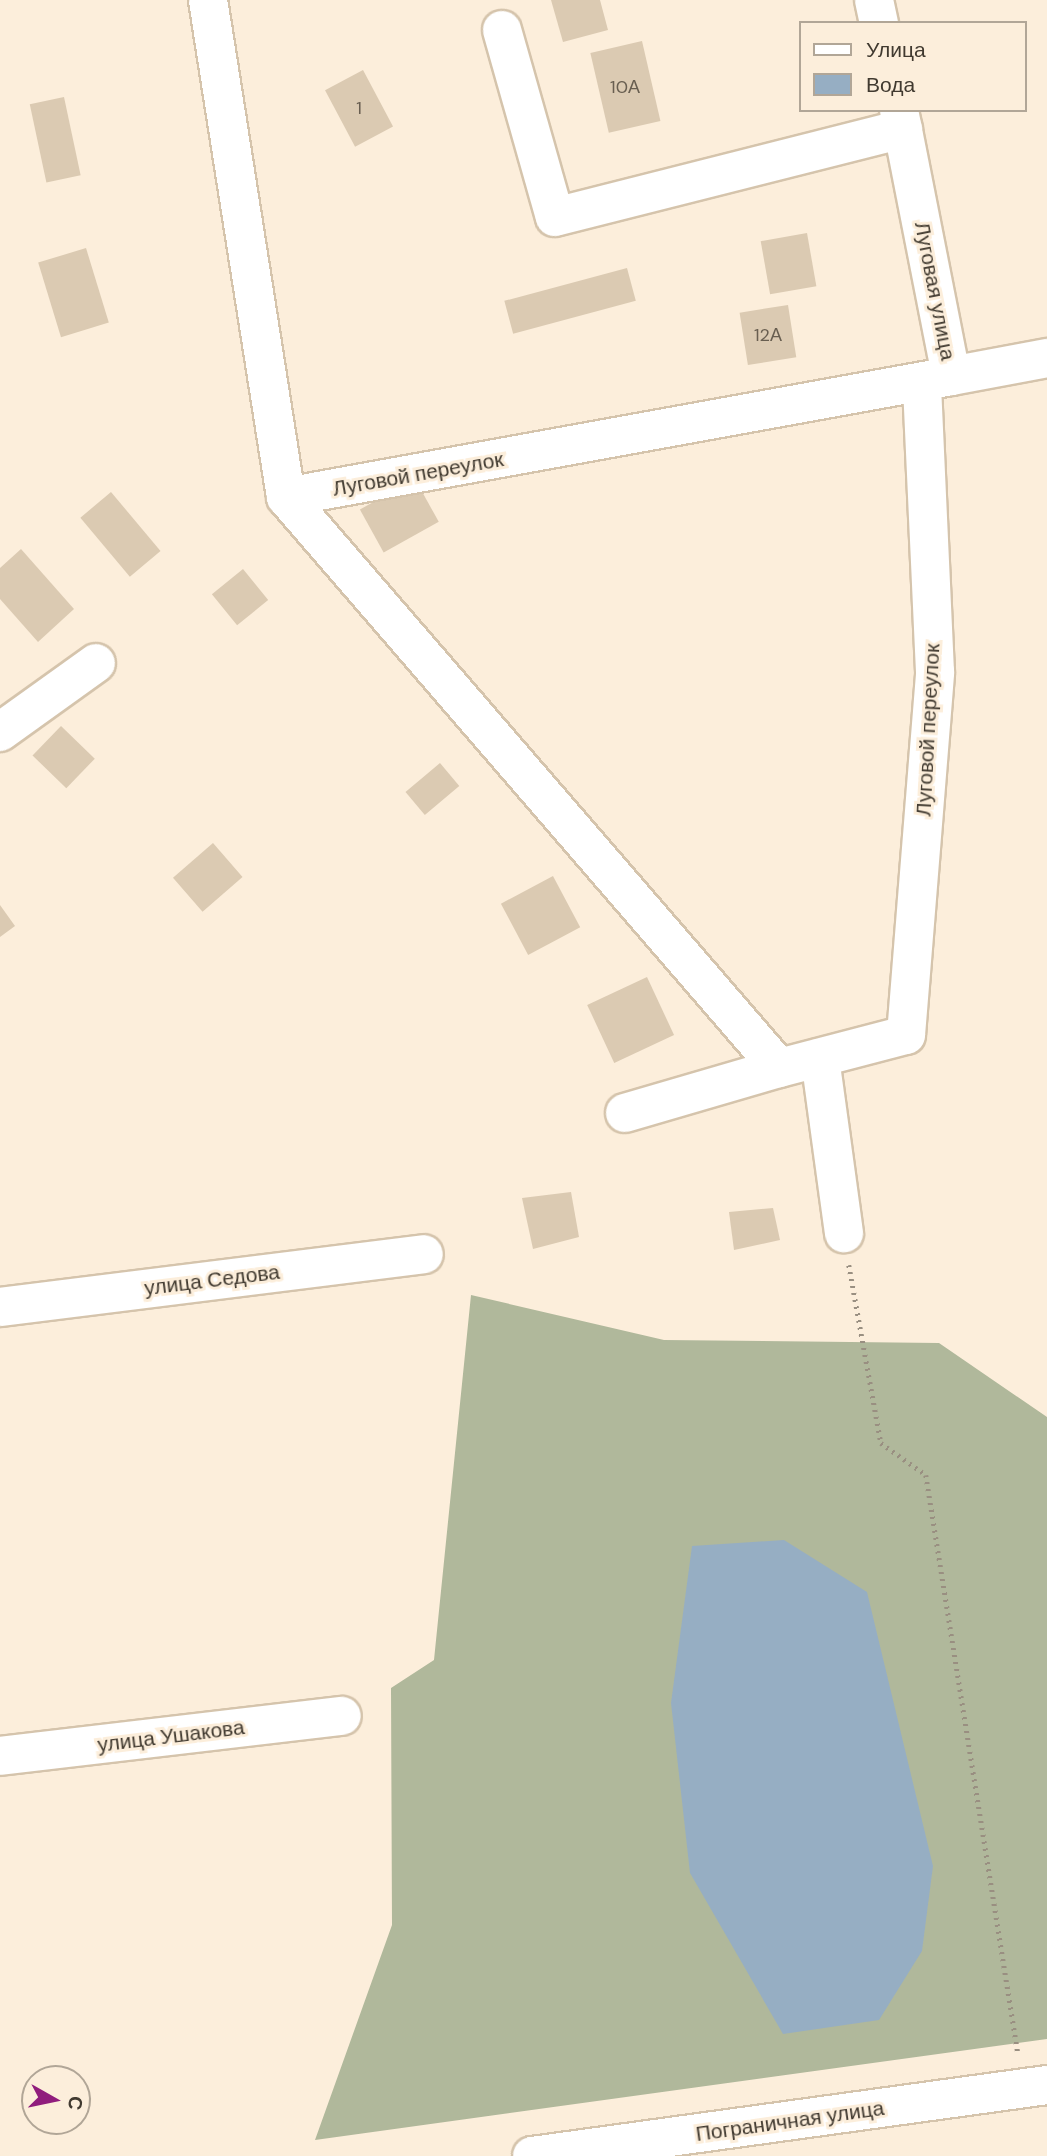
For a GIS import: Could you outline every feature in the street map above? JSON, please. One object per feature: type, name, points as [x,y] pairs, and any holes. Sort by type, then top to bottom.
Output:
[{"type":"street","points":[[208,0],[286,497],[779,1068]]},
{"type":"street","points":[[874,0],[879,21]]},
{"type":"street","points":[[502,30],[555,217],[901,119]]},
{"type":"street","name":"Луговая улица","points":[[901,119],[937,380],[1047,358]]},
{"type":"street","name":"Луговой переулок","points":[[286,497],[937,380],[935,672],[906,1035],[820,1058]]},
{"type":"street","points":[[0,732],[96,663]]},
{"type":"street","points":[[625,1113],[820,1058],[844,1233]]},
{"type":"street","name":"улица Седова","points":[[0,1307],[424,1254]]},
{"type":"street","name":"улица Ушакова","points":[[0,1756],[342,1716]]},
{"type":"street","name":"Пограничная улица","points":[[532,2156],[1035,2087]]},
{"type":"path","points":[[844,1233],[881,1443],[926,1475],[1035,2087]]},
{"type":"green space","points":[[471,1295],[664,1340],[939,1343],[1047,1417],[1047,2039],[315,2140],[392,1925],[391,1688],[434,1660]]},
{"type":"water","points":[[784,1540],[867,1592],[933,1866],[922,1951],[879,2020],[783,2034],[690,1873],[671,1703],[692,1546]]},
{"type":"building","points":[[551,0],[600,0],[608,30],[563,42]]},
{"type":"building","points":[[642,41],[660,121],[609,133],[590,53]]},
{"type":"building","points":[[363,70],[393,127],[355,147],[325,90]]},
{"type":"building","points":[[64,97],[81,175],[46,183],[30,104]]},
{"type":"building","points":[[807,233],[816,286],[770,294],[761,241]]},
{"type":"building","points":[[86,248],[109,323],[61,337],[38,263]]},
{"type":"building","points":[[627,268],[636,301],[513,334],[504,301]]},
{"type":"building","points":[[788,305],[796,357],[748,365],[740,313]]},
{"type":"building","points":[[415,479],[439,522],[384,552],[360,510]]},
{"type":"building","points":[[111,492],[160,551],[130,577],[80,518]]},
{"type":"building","points":[[21,549],[74,609],[38,642],[0,599],[0,568]]},
{"type":"building","points":[[243,569],[268,600],[237,625],[212,594]]},
{"type":"building","points":[[61,726],[95,759],[66,788],[33,755]]},
{"type":"building","points":[[440,763],[459,786],[425,815],[406,792]]},
{"type":"building","points":[[213,843],[243,877],[203,912],[173,878]]},
{"type":"building","points":[[553,876],[580,927],[528,955],[501,904]]},
{"type":"building","points":[[0,905],[15,926],[0,937]]},
{"type":"building","points":[[647,977],[674,1035],[614,1063],[587,1005]]},
{"type":"building","points":[[571,1192],[579,1237],[533,1249],[522,1198]]},
{"type":"building","points":[[773,1208],[780,1240],[734,1250],[729,1212]]}]
